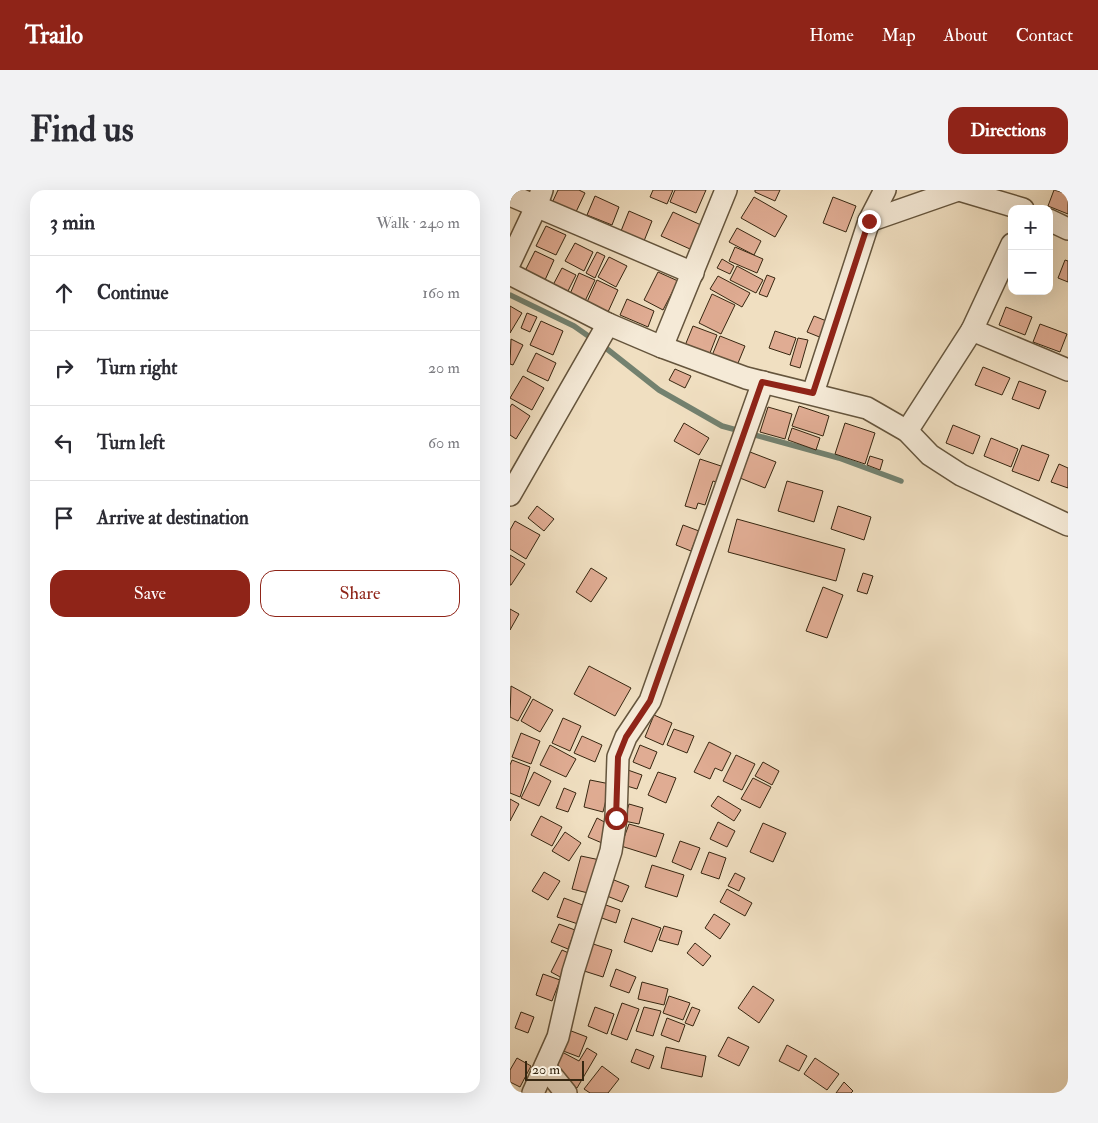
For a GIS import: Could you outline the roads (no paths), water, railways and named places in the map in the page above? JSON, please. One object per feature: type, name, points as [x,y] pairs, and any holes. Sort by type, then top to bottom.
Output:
[{"type":"street","points":[[662,347],[694,273],[726,190]]},
{"type":"street","points":[[813,393],[869,221],[885,190]]},
{"type":"street","points":[[869,221],[958,190],[1009,205]]},
{"type":"street","points":[[510,195],[539,198],[694,273]]},
{"type":"street","points":[[510,262],[539,198]]},
{"type":"street","points":[[1053,222],[1068,229]]},
{"type":"street","points":[[907,431],[972,330],[1009,250]]},
{"type":"street","points":[[510,274],[608,324],[662,347],[746,378],[813,393],[867,408],[907,431],[930,455],[961,475],[1068,524]]},
{"type":"street","points":[[512,488],[608,324]]},
{"type":"street","points":[[972,330],[1068,370]]},
{"type":"street","points":[[533,1093],[558,1037],[573,972],[611,851],[616,818],[618,757],[626,737],[650,701],[762,382]]},
{"type":"street","points":[[545,1067],[566,1093]]},
{"type":"waterway","points":[[510,295],[574,326],[594,340]]},
{"type":"waterway","points":[[602,345],[659,390],[722,426],[839,458],[901,481]]}]
